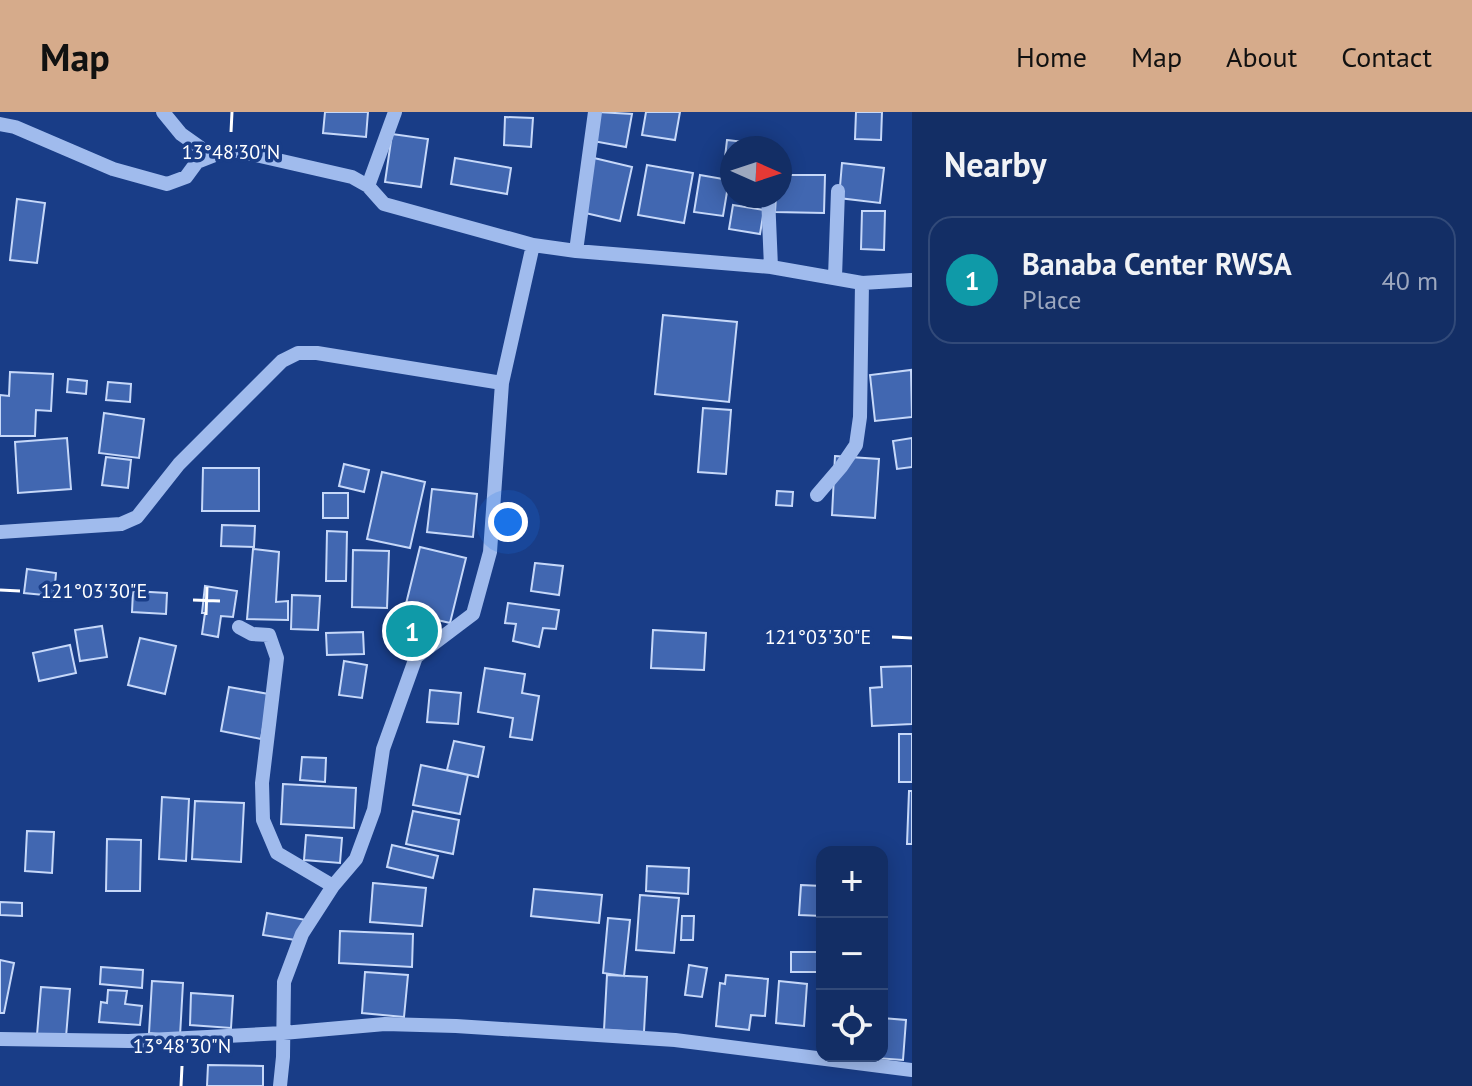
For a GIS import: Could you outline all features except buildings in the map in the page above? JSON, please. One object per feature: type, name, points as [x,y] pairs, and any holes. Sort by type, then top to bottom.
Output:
[{"type":"street","points":[[163,112],[181,134],[212,156]]},
{"type":"street","points":[[368,186],[395,112]]},
{"type":"street","points":[[576,251],[595,112]]},
{"type":"street","points":[[0,124],[15,127],[113,169],[167,184],[186,177],[197,162],[225,151],[238,151],[352,177],[368,186],[384,204],[533,245],[771,267],[862,283],[912,280]]},
{"type":"street","points":[[835,277],[838,191]]},
{"type":"street","points":[[769,208],[771,267]]},
{"type":"street","points":[[280,1086],[284,982],[302,934],[333,886],[356,859],[374,810],[383,749],[416,657],[473,614],[490,552],[502,383],[533,245]]},
{"type":"street","points":[[817,495],[856,445],[860,417],[862,283]]},
{"type":"street","points":[[0,532],[121,524],[137,517],[179,464],[282,361],[298,353],[317,353],[502,383]]},
{"type":"street","points":[[239,627],[252,634],[269,635],[277,658],[262,783],[263,820],[277,853],[333,886]]},
{"type":"street","points":[[0,1039],[129,1041],[385,1024],[456,1026],[675,1040],[912,1070]]},
{"type":"place","name":"Banaba Center RWSA","points":[[412,631]]}]
